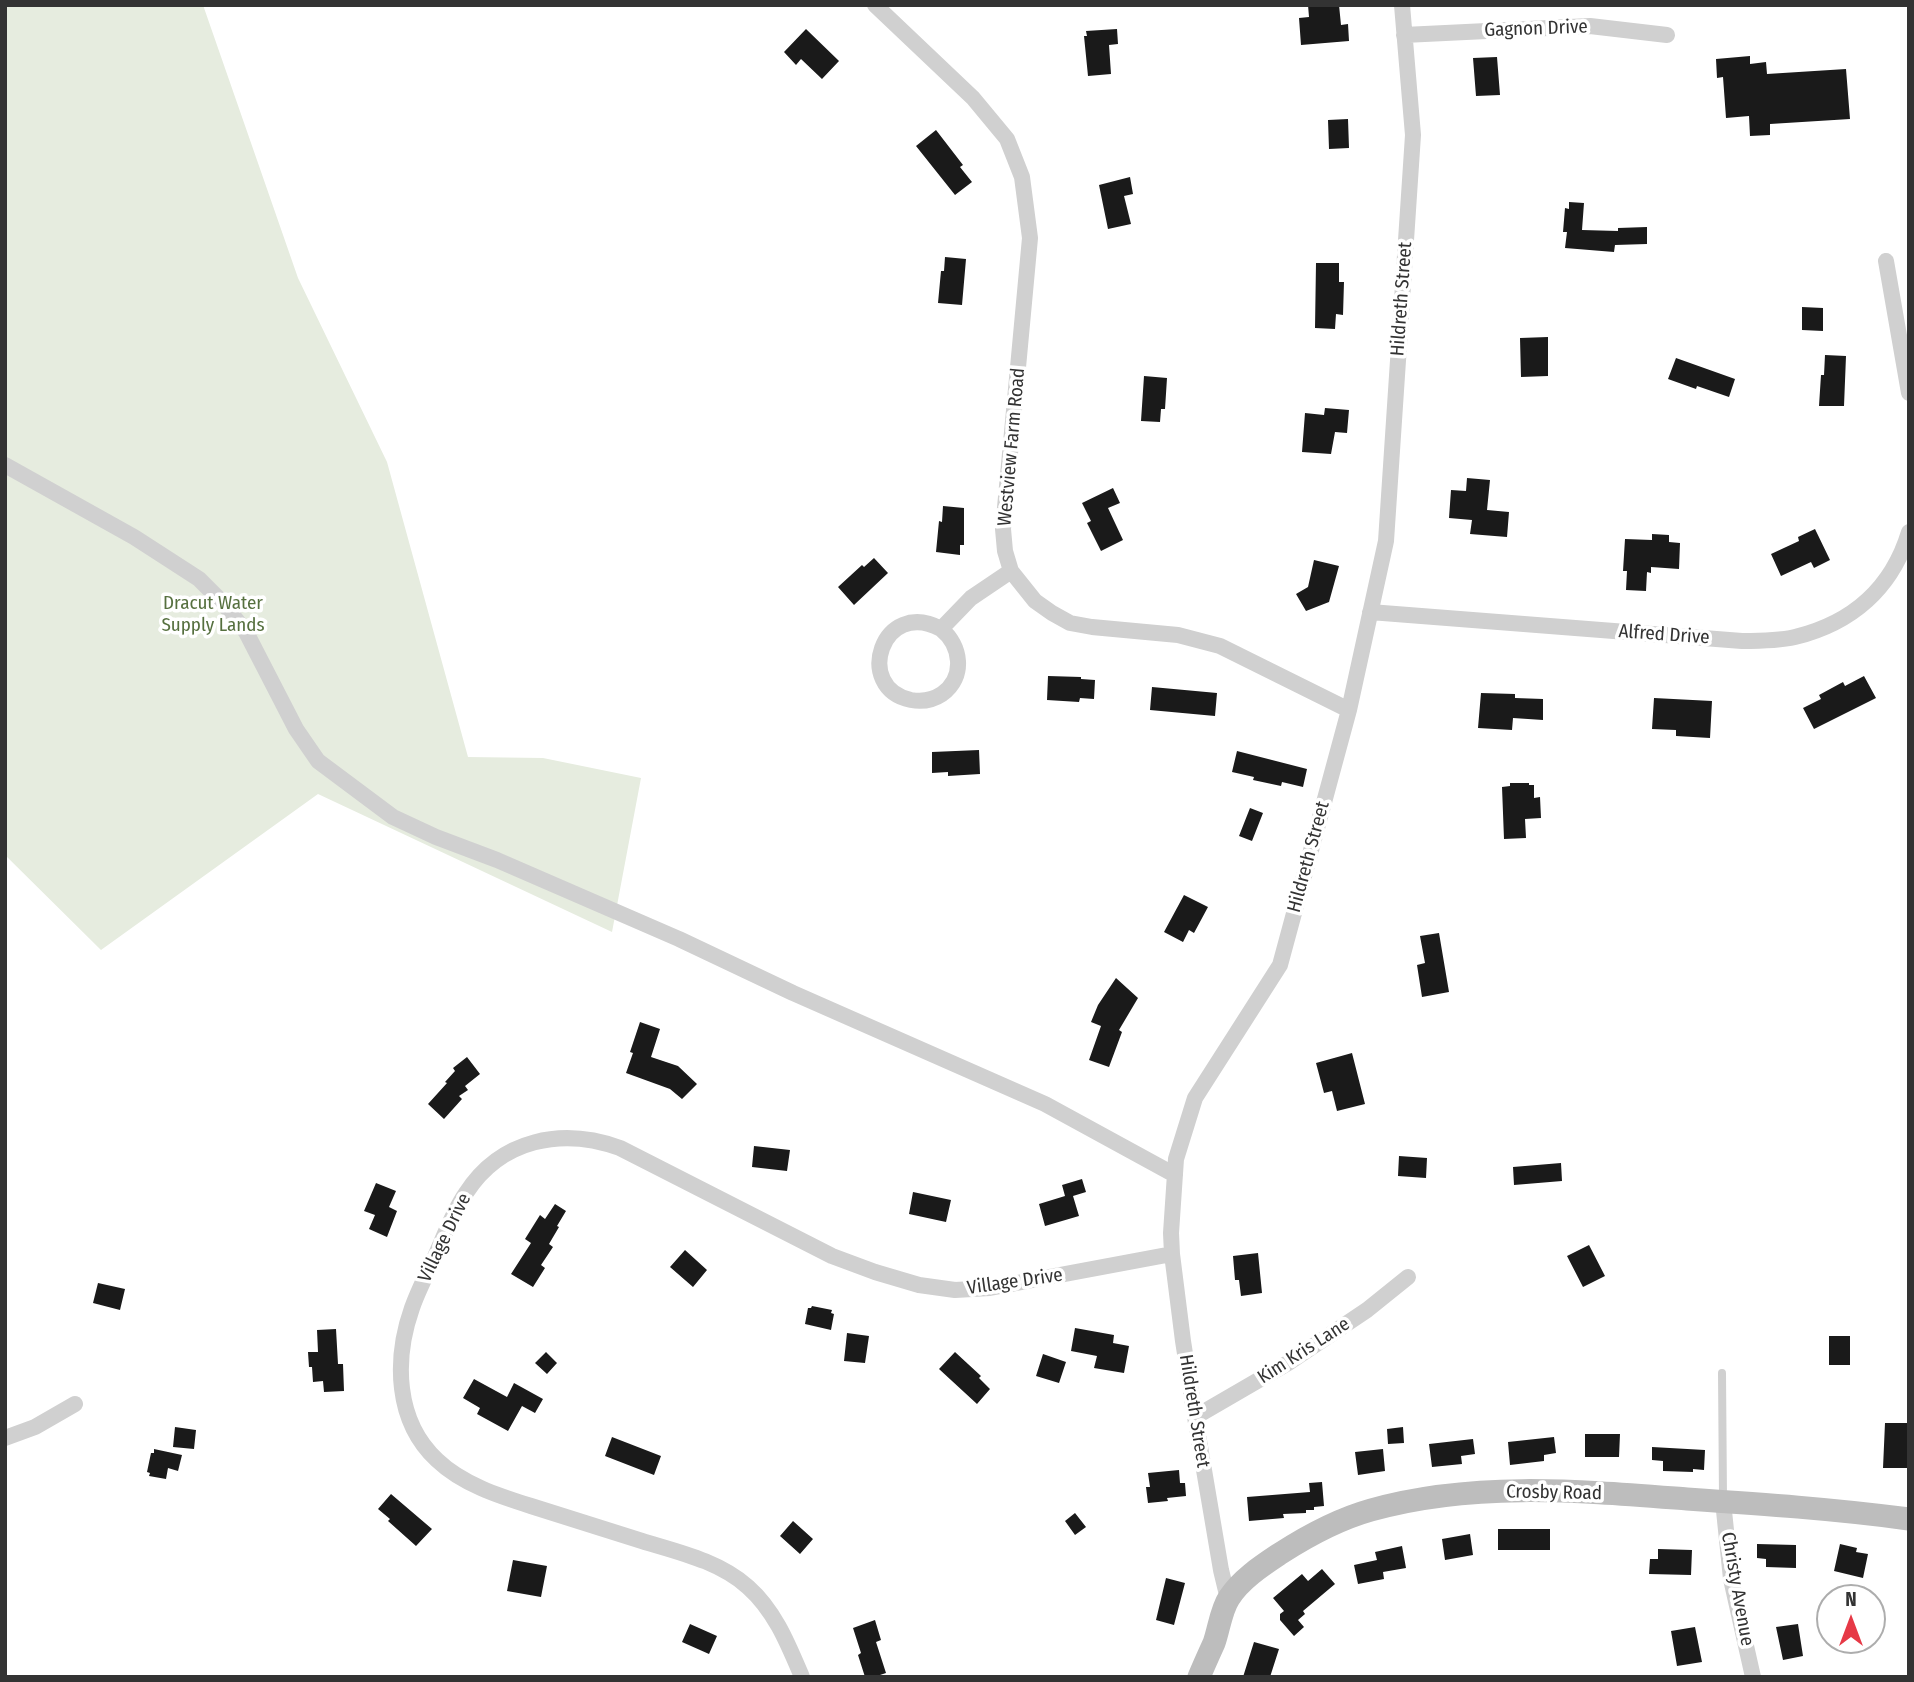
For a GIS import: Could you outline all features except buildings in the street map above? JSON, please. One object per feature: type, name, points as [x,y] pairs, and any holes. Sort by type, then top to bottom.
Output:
[{"type":"street","name":"Westview Farm Road","points":[[875,5],[973,98],[1007,139],[1022,177],[1030,238],[1003,529],[1005,551],[1011,570],[1035,601],[1070,622],[1092,627],[1178,635],[1220,646],[1349,710]]},
{"type":"street","name":"Hildreth Street","points":[[1228,1599],[1195,1417],[1172,1254],[1175,1175],[1195,1098],[1280,965],[1349,710],[1386,541],[1413,135],[1402,5]]},
{"type":"street","name":"Gagnon Drive","points":[[1404,35],[1590,26],[1667,35]]},
{"type":"street","points":[[1886,261],[1909,393]]},
{"type":"street","points":[[5,465],[134,537],[199,579],[246,632],[296,729],[318,761],[393,817],[667,933],[793,993],[1045,1104],[1175,1175]]},
{"type":"street","name":"Alfred Drive","points":[[1370,612],[1741,641],[1794,637],[1843,618],[1864,603],[1882,586],[1895,567],[1909,532]]},
{"type":"street","points":[[941,629],[971,598],[1011,570]]},
{"type":"street","points":[[917,622],[941,629],[953,641],[958,657],[957,674],[948,689],[925,701],[908,700],[893,692],[882,678],[880,670],[880,653],[887,637],[900,626],[917,622]]},
{"type":"street","name":"Village Drive","points":[[802,1677],[779,1626],[760,1600],[734,1577],[687,1555],[492,1492],[446,1468],[435,1459],[418,1437],[403,1397],[403,1340],[413,1307],[457,1208],[478,1177],[500,1158],[526,1145],[563,1137],[601,1141],[620,1148],[832,1256],[897,1279],[943,1289],[966,1290],[1002,1286],[1172,1254]]},
{"type":"street","name":"Kim Kris Lane","points":[[1195,1417],[1288,1363],[1367,1310],[1408,1277]]},
{"type":"street","points":[[5,1438],[35,1427],[75,1404]]},
{"type":"street","name":"Crosby Road","points":[[1228,1599],[1268,1561],[1308,1536],[1369,1510],[1414,1499],[1522,1491],[1611,1493],[1909,1519]]},
{"type":"street","name":"Christy Avenue","points":[[1723,1502],[1731,1578],[1754,1677]]},
{"type":"street","points":[[1199,1677],[1228,1599]]},
{"type":"lane","points":[[1722,1373],[1723,1502]]},
{"type":"green space","name":"Dracut Water Supply Lands","points":[[5,5],[203,5],[298,278],[387,462],[468,757],[543,758],[641,778],[612,932],[318,794],[101,950],[5,855]]}]
